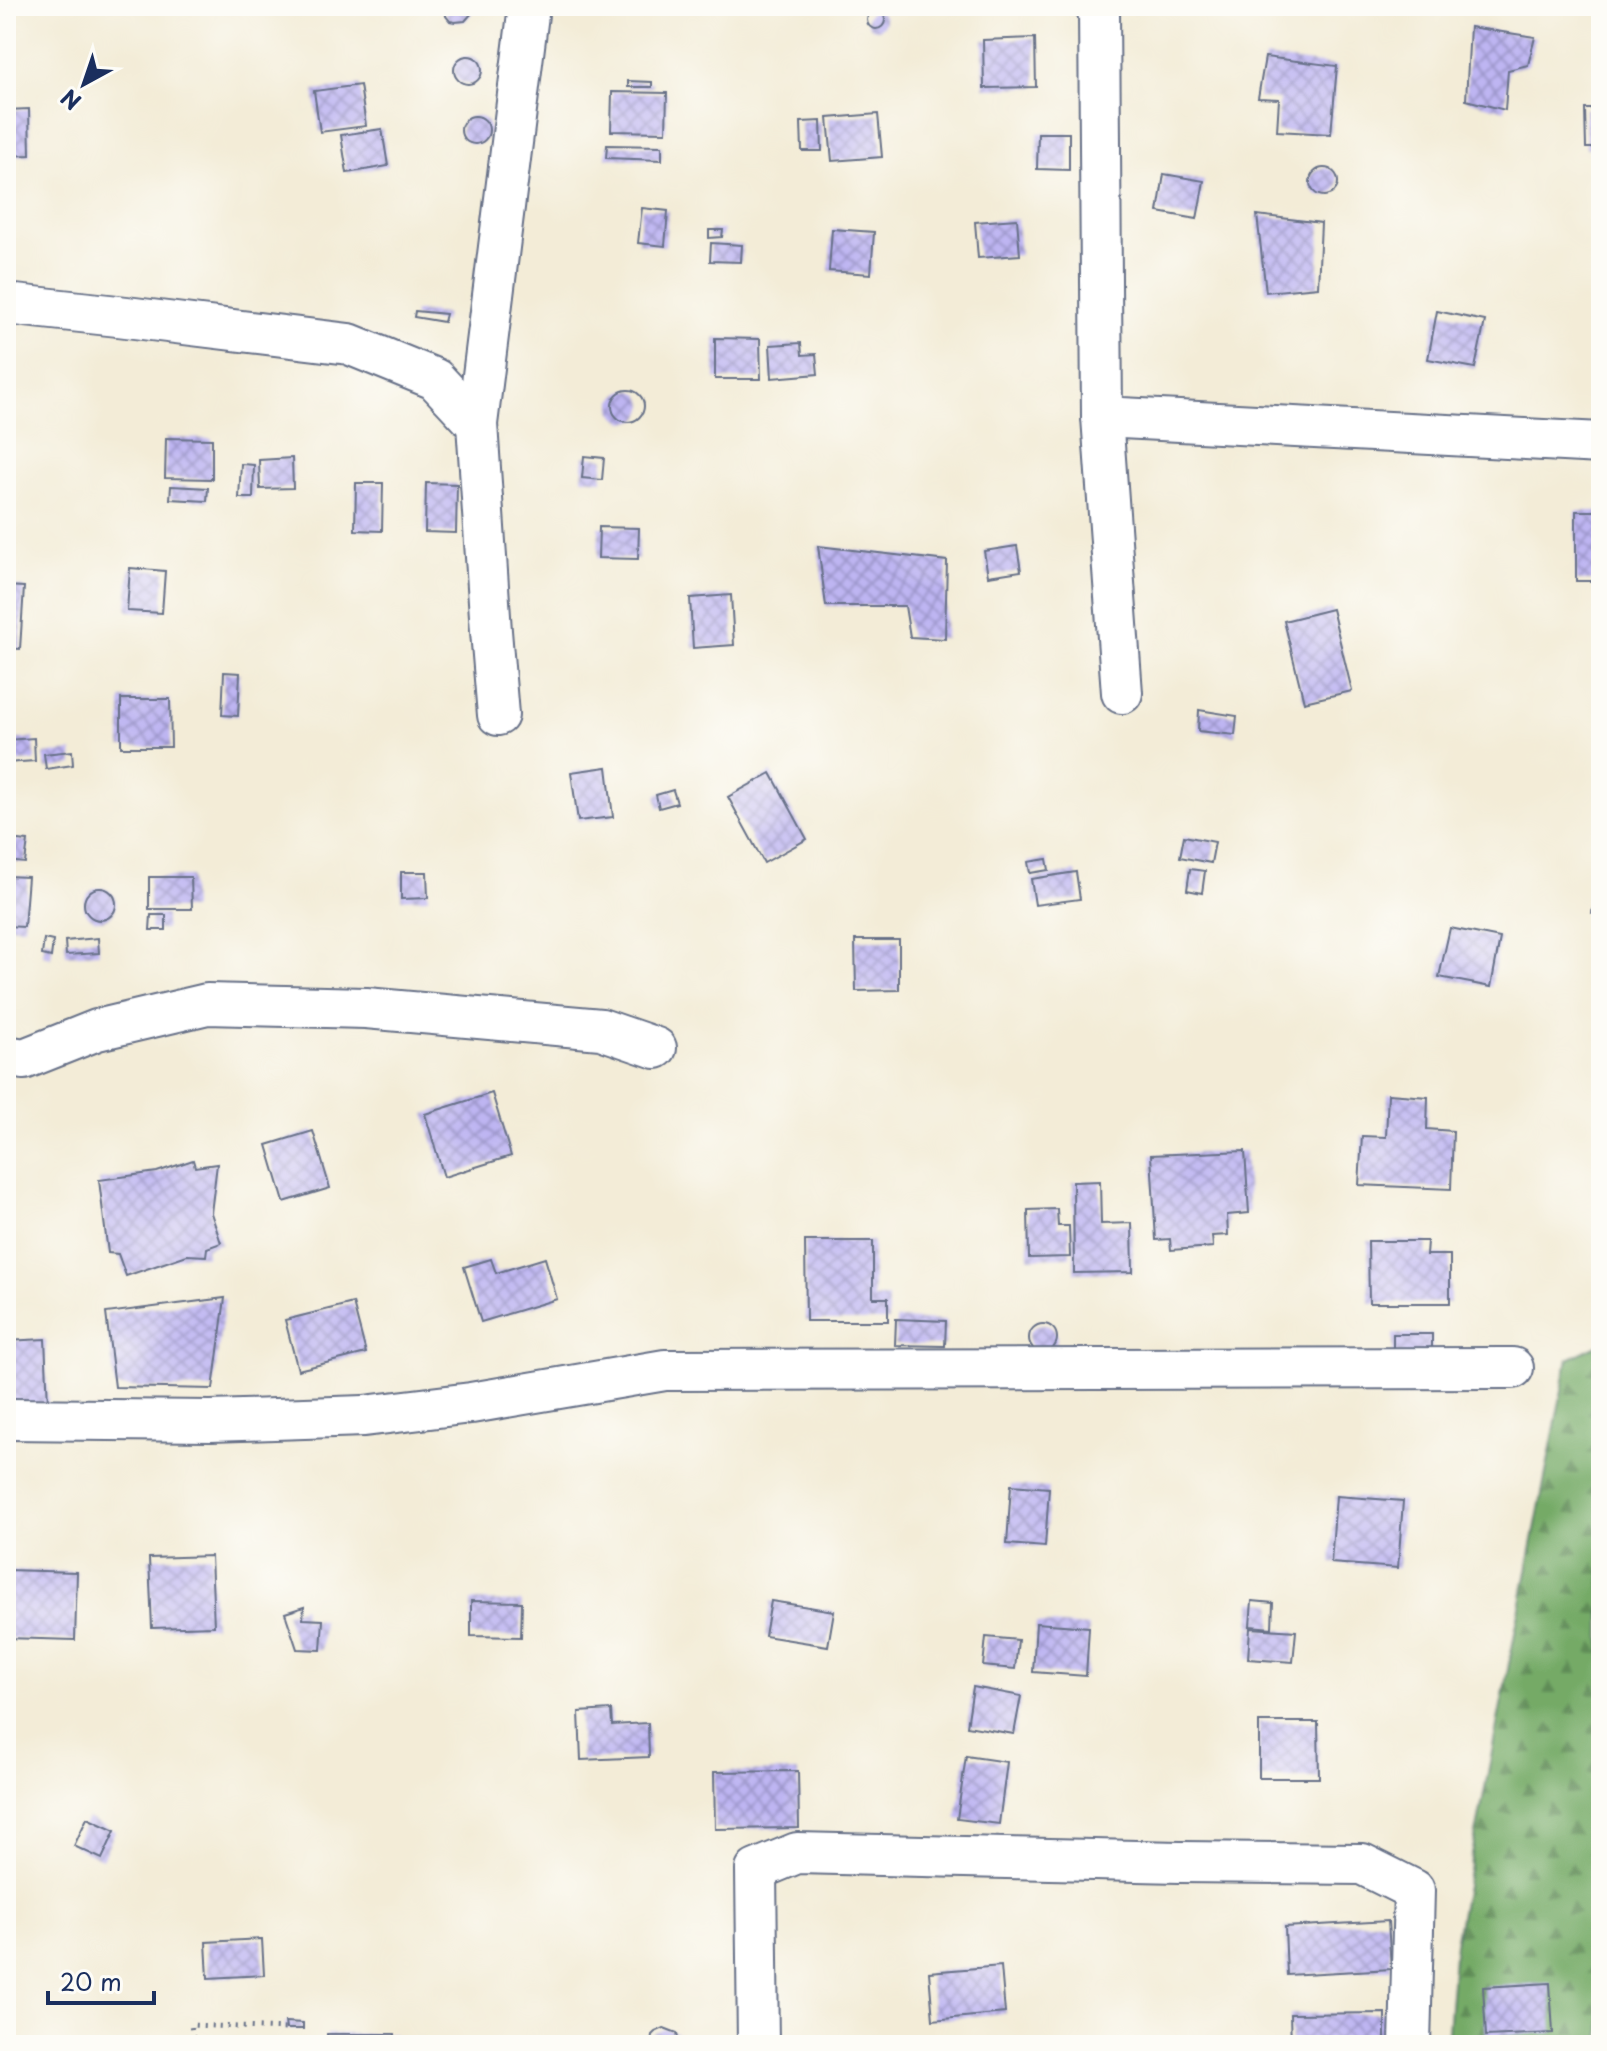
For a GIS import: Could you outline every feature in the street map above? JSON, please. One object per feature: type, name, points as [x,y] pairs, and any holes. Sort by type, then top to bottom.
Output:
[{"type":"street","points":[[498,715],[477,424],[529,6]]},
{"type":"street","points":[[1095,6],[1099,8],[1102,417],[1122,693]]},
{"type":"street","points":[[6,304],[349,344],[435,379],[477,424]]},
{"type":"street","points":[[1102,417],[1601,443]]},
{"type":"street","points":[[6,1056],[24,1059],[97,1030],[207,1004],[366,1008],[601,1029],[656,1048]]},
{"type":"street","points":[[6,1419],[211,1421],[364,1416],[471,1403],[665,1370],[1513,1368]]},
{"type":"street","points":[[758,2045],[756,1870],[797,1853],[1362,1864],[1414,1890],[1410,2045]]},
{"type":"path","points":[[194,2045],[191,2025],[286,2029]]},
{"type":"green space","points":[[1601,1343],[1601,2045],[1447,2045],[1455,1943],[1568,1359]]},
{"type":"building","points":[[445,6],[472,6],[472,13],[465,21],[450,21]]},
{"type":"building","points":[[872,11],[880,11],[885,20],[883,27],[872,29],[867,24],[867,16]]},
{"type":"building","points":[[1470,27],[1535,37],[1528,65],[1508,70],[1505,110],[1466,100]]},
{"type":"building","points":[[1035,38],[1036,87],[984,88],[983,40]]},
{"type":"building","points":[[468,56],[478,60],[482,70],[478,80],[468,84],[458,80],[454,70],[458,60]]},
{"type":"building","points":[[1265,57],[1337,66],[1331,134],[1277,131],[1279,99],[1258,98]]},
{"type":"building","points":[[628,81],[652,82],[652,87],[628,87]]},
{"type":"building","points":[[360,85],[366,126],[320,132],[314,91]]},
{"type":"building","points":[[612,92],[667,93],[666,132],[611,131]]},
{"type":"building","points":[[29,109],[30,155],[6,156],[6,110]]},
{"type":"building","points":[[1585,109],[1601,109],[1601,148],[1586,148]]},
{"type":"building","points":[[878,114],[882,157],[832,161],[828,118]]},
{"type":"building","points":[[475,116],[485,120],[489,130],[485,140],[475,144],[465,140],[461,130],[465,120]]},
{"type":"building","points":[[821,121],[822,151],[802,151],[801,122]]},
{"type":"building","points":[[382,129],[388,166],[347,173],[341,135]]},
{"type":"building","points":[[1038,133],[1069,133],[1069,170],[1037,169]]},
{"type":"building","points":[[607,145],[662,146],[662,160],[606,158]]},
{"type":"building","points":[[1324,168],[1334,172],[1338,182],[1334,192],[1324,196],[1314,192],[1310,182],[1314,172]]},
{"type":"building","points":[[1164,174],[1204,181],[1197,219],[1158,212]]},
{"type":"building","points":[[642,208],[668,211],[665,246],[638,243]]},
{"type":"building","points":[[1257,215],[1321,223],[1318,287],[1266,292]]},
{"type":"building","points":[[1017,219],[1020,255],[978,258],[975,222]]},
{"type":"building","points":[[832,229],[874,232],[871,274],[829,271]]},
{"type":"building","points":[[709,230],[723,230],[722,237],[709,238]]},
{"type":"building","points":[[711,243],[742,245],[741,262],[710,261]]},
{"type":"building","points":[[415,311],[446,314],[444,322],[414,317]]},
{"type":"building","points":[[1437,311],[1485,321],[1475,368],[1428,359]]},
{"type":"building","points":[[715,338],[760,339],[761,379],[715,379]]},
{"type":"building","points":[[801,343],[802,355],[816,354],[818,374],[772,378],[770,345]]},
{"type":"building","points":[[628,390],[639,395],[644,406],[639,417],[628,422],[617,417],[612,406],[617,395]]},
{"type":"building","points":[[166,438],[212,439],[212,479],[165,478]]},
{"type":"building","points":[[584,456],[604,458],[602,480],[582,478]]},
{"type":"building","points":[[292,458],[293,488],[260,489],[259,460]]},
{"type":"building","points":[[241,464],[254,465],[253,498],[239,498]]},
{"type":"building","points":[[356,483],[383,483],[382,531],[355,530]]},
{"type":"building","points":[[426,483],[457,484],[456,533],[425,532]]},
{"type":"building","points":[[171,486],[208,488],[207,501],[170,499]]},
{"type":"building","points":[[1576,511],[1601,511],[1601,581],[1576,581]]},
{"type":"building","points":[[599,527],[639,528],[638,559],[598,558]]},
{"type":"building","points":[[818,546],[947,561],[945,639],[910,637],[905,606],[826,606]]},
{"type":"building","points":[[1017,546],[1021,571],[988,576],[984,551]]},
{"type":"building","points":[[130,568],[165,571],[162,613],[127,611]]},
{"type":"building","points":[[6,586],[24,587],[20,649],[6,648]]},
{"type":"building","points":[[731,595],[734,645],[693,648],[690,598]]},
{"type":"building","points":[[1332,609],[1352,691],[1304,702],[1284,621]]},
{"type":"building","points":[[224,672],[240,673],[238,716],[222,715]]},
{"type":"building","points":[[121,699],[170,699],[171,747],[121,747]]},
{"type":"building","points":[[1199,710],[1237,716],[1235,735],[1198,731]]},
{"type":"building","points":[[34,738],[35,761],[6,763],[6,740]]},
{"type":"building","points":[[72,751],[73,765],[46,769],[44,754]]},
{"type":"building","points":[[607,767],[613,817],[578,821],[571,772]]},
{"type":"building","points":[[771,773],[807,839],[764,863],[728,797]]},
{"type":"building","points":[[673,790],[677,803],[659,808],[656,795]]},
{"type":"building","points":[[1184,836],[1215,842],[1211,863],[1180,857]]},
{"type":"building","points":[[6,839],[28,841],[25,863],[6,861]]},
{"type":"building","points":[[1047,859],[1049,870],[1030,873],[1028,862]]},
{"type":"building","points":[[1190,869],[1205,871],[1202,893],[1187,890]]},
{"type":"building","points":[[401,872],[427,872],[428,898],[401,899]]},
{"type":"building","points":[[1076,872],[1080,899],[1035,905],[1031,879]]},
{"type":"building","points":[[1601,873],[1601,915],[1592,913]]},
{"type":"building","points":[[6,876],[28,877],[24,927],[6,926]]},
{"type":"building","points":[[149,877],[191,877],[192,909],[149,909]]},
{"type":"building","points":[[100,888],[111,893],[116,904],[111,915],[100,920],[89,915],[84,904],[89,893]]},
{"type":"building","points":[[151,915],[166,915],[166,930],[150,930]]},
{"type":"building","points":[[1450,928],[1500,938],[1491,987],[1439,977]]},
{"type":"building","points":[[98,938],[99,953],[66,955],[65,941]]},
{"type":"building","points":[[44,939],[53,941],[51,957],[42,955]]},
{"type":"building","points":[[855,940],[899,940],[899,990],[856,991]]},
{"type":"building","points":[[492,1093],[511,1156],[444,1177],[425,1114]]},
{"type":"building","points":[[1388,1094],[1428,1097],[1427,1129],[1453,1131],[1451,1189],[1359,1185],[1362,1136],[1386,1137]]},
{"type":"building","points":[[313,1131],[330,1188],[284,1202],[267,1145]]},
{"type":"building","points":[[1245,1151],[1249,1213],[1227,1215],[1228,1235],[1212,1236],[1213,1247],[1171,1250],[1170,1239],[1156,1240],[1151,1155]]},
{"type":"building","points":[[193,1160],[195,1167],[217,1164],[211,1213],[221,1243],[207,1248],[206,1256],[187,1255],[126,1276],[118,1254],[108,1253],[99,1180],[157,1172]]},
{"type":"building","points":[[1100,1181],[1101,1224],[1132,1223],[1133,1272],[1074,1273],[1073,1182]]},
{"type":"building","points":[[1057,1209],[1058,1226],[1069,1226],[1070,1257],[1029,1258],[1028,1210]]},
{"type":"building","points":[[805,1241],[873,1241],[873,1298],[888,1298],[888,1321],[806,1321]]},
{"type":"building","points":[[1368,1241],[1427,1241],[1426,1255],[1450,1255],[1450,1303],[1369,1303]]},
{"type":"building","points":[[545,1258],[557,1299],[481,1322],[464,1267],[491,1259],[496,1273]]},
{"type":"building","points":[[225,1298],[213,1389],[115,1387],[106,1313]]},
{"type":"building","points":[[353,1303],[366,1353],[298,1370],[285,1320]]},
{"type":"building","points":[[896,1319],[946,1321],[945,1346],[895,1345]]},
{"type":"building","points":[[1043,1324],[1053,1328],[1057,1338],[1053,1348],[1043,1352],[1033,1348],[1029,1338],[1033,1328]]},
{"type":"building","points":[[1393,1334],[1432,1334],[1432,1354],[1393,1354]]},
{"type":"building","points":[[45,1339],[48,1404],[6,1406],[6,1341]]},
{"type":"building","points":[[1011,1485],[1049,1488],[1045,1547],[1007,1544]]},
{"type":"building","points":[[1336,1496],[1403,1501],[1398,1568],[1331,1563]]},
{"type":"building","points":[[211,1556],[214,1626],[152,1628],[149,1558]]},
{"type":"building","points":[[6,1570],[77,1572],[75,1640],[6,1638]]},
{"type":"building","points":[[471,1601],[522,1602],[521,1637],[471,1636]]},
{"type":"building","points":[[771,1601],[834,1611],[828,1646],[765,1636]]},
{"type":"building","points":[[1252,1601],[1273,1603],[1272,1628],[1250,1626]]},
{"type":"building","points":[[304,1607],[303,1619],[323,1620],[321,1650],[297,1649],[285,1613]]},
{"type":"building","points":[[1036,1623],[1089,1627],[1086,1676],[1033,1672]]},
{"type":"building","points":[[1250,1628],[1296,1631],[1293,1662],[1248,1659]]},
{"type":"building","points":[[986,1637],[1018,1640],[1015,1669],[983,1666]]},
{"type":"building","points":[[973,1687],[1021,1696],[1014,1734],[967,1726]]},
{"type":"building","points":[[611,1710],[612,1725],[648,1723],[649,1757],[581,1760],[579,1712]]},
{"type":"building","points":[[1259,1722],[1318,1722],[1319,1778],[1259,1778]]},
{"type":"building","points":[[966,1756],[1007,1762],[999,1824],[957,1819]]},
{"type":"building","points":[[798,1771],[799,1828],[715,1829],[714,1772]]},
{"type":"building","points":[[87,1818],[115,1831],[102,1859],[74,1846]]},
{"type":"building","points":[[1388,1921],[1391,1969],[1287,1975],[1285,1927]]},
{"type":"building","points":[[262,1939],[264,1975],[208,1978],[206,1942]]},
{"type":"building","points":[[1001,1966],[1005,2013],[933,2020],[929,1972]]},
{"type":"building","points":[[1550,1983],[1553,2033],[1486,2036],[1483,1987]]},
{"type":"building","points":[[1385,2013],[1385,2045],[1291,2045],[1290,2014]]},
{"type":"building","points":[[285,2022],[303,2023],[303,2029],[286,2029]]},
{"type":"building","points":[[664,2028],[677,2033],[679,2045],[651,2045],[652,2035]]},
{"type":"building","points":[[327,2034],[395,2034],[395,2045],[327,2045]]}]
